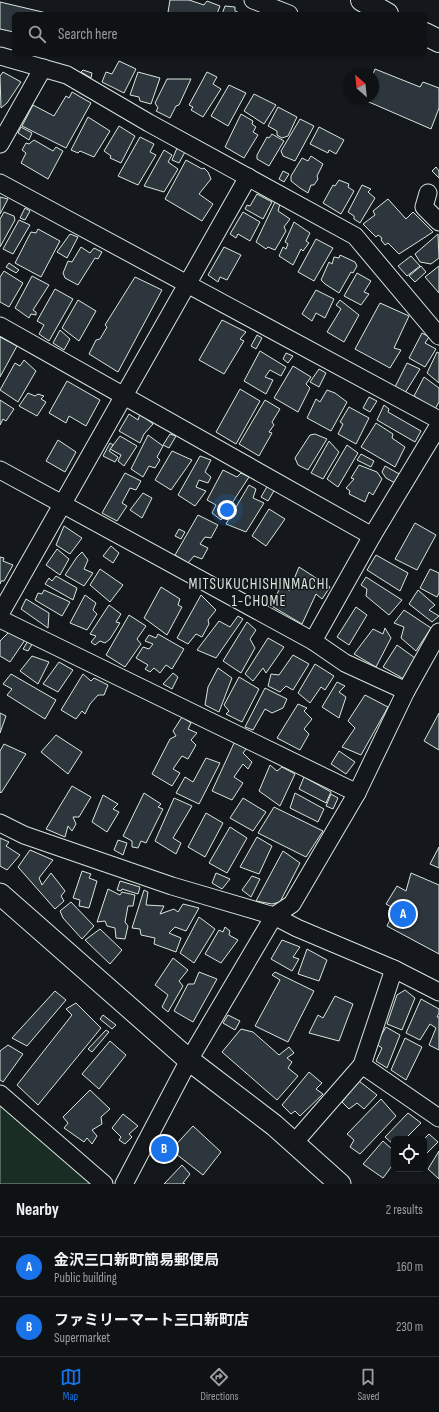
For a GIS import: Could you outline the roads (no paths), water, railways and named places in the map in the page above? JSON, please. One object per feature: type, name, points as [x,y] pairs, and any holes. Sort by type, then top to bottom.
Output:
[{"type":"main road","points":[[362,0],[383,12]]},
{"type":"main road","points":[[427,35],[439,41]]},
{"type":"street","points":[[253,0],[284,12]]},
{"type":"street","points":[[0,56],[67,75],[149,123],[355,236],[439,336]]},
{"type":"street","points":[[0,144],[43,68]]},
{"type":"street","points":[[0,614],[248,177]]},
{"type":"street","points":[[0,183],[439,420]]},
{"type":"street","points":[[428,193],[424,206],[439,222]]},
{"type":"street","points":[[0,326],[372,536]]},
{"type":"street","points":[[313,641],[372,536],[439,425]]},
{"type":"street","points":[[0,470],[313,641],[345,662],[406,691]]},
{"type":"street","points":[[0,619],[357,793]]},
{"type":"street","points":[[124,1184],[189,1060],[274,916],[292,904],[357,793],[406,691],[439,632]]},
{"type":"street","points":[[0,823],[24,835],[165,884],[274,916],[298,928],[394,969],[439,992]]},
{"type":"street","points":[[0,894],[189,1060],[274,1125],[340,1184]]},
{"type":"street","points":[[294,1143],[362,1065],[394,969]]},
{"type":"street","points":[[362,1065],[439,1118]]},
{"type":"street","points":[[0,1094],[104,1184]]},
{"type":"place","name":"金沢三口新町簡易郵便局","points":[[403,914]]},
{"type":"place","name":"ファミリーマート三口新町店","points":[[164,1149]]},
{"type":"district","name":"MITSUKUCHISHINMACHI 1-CHOME","points":[[259,592]]}]
